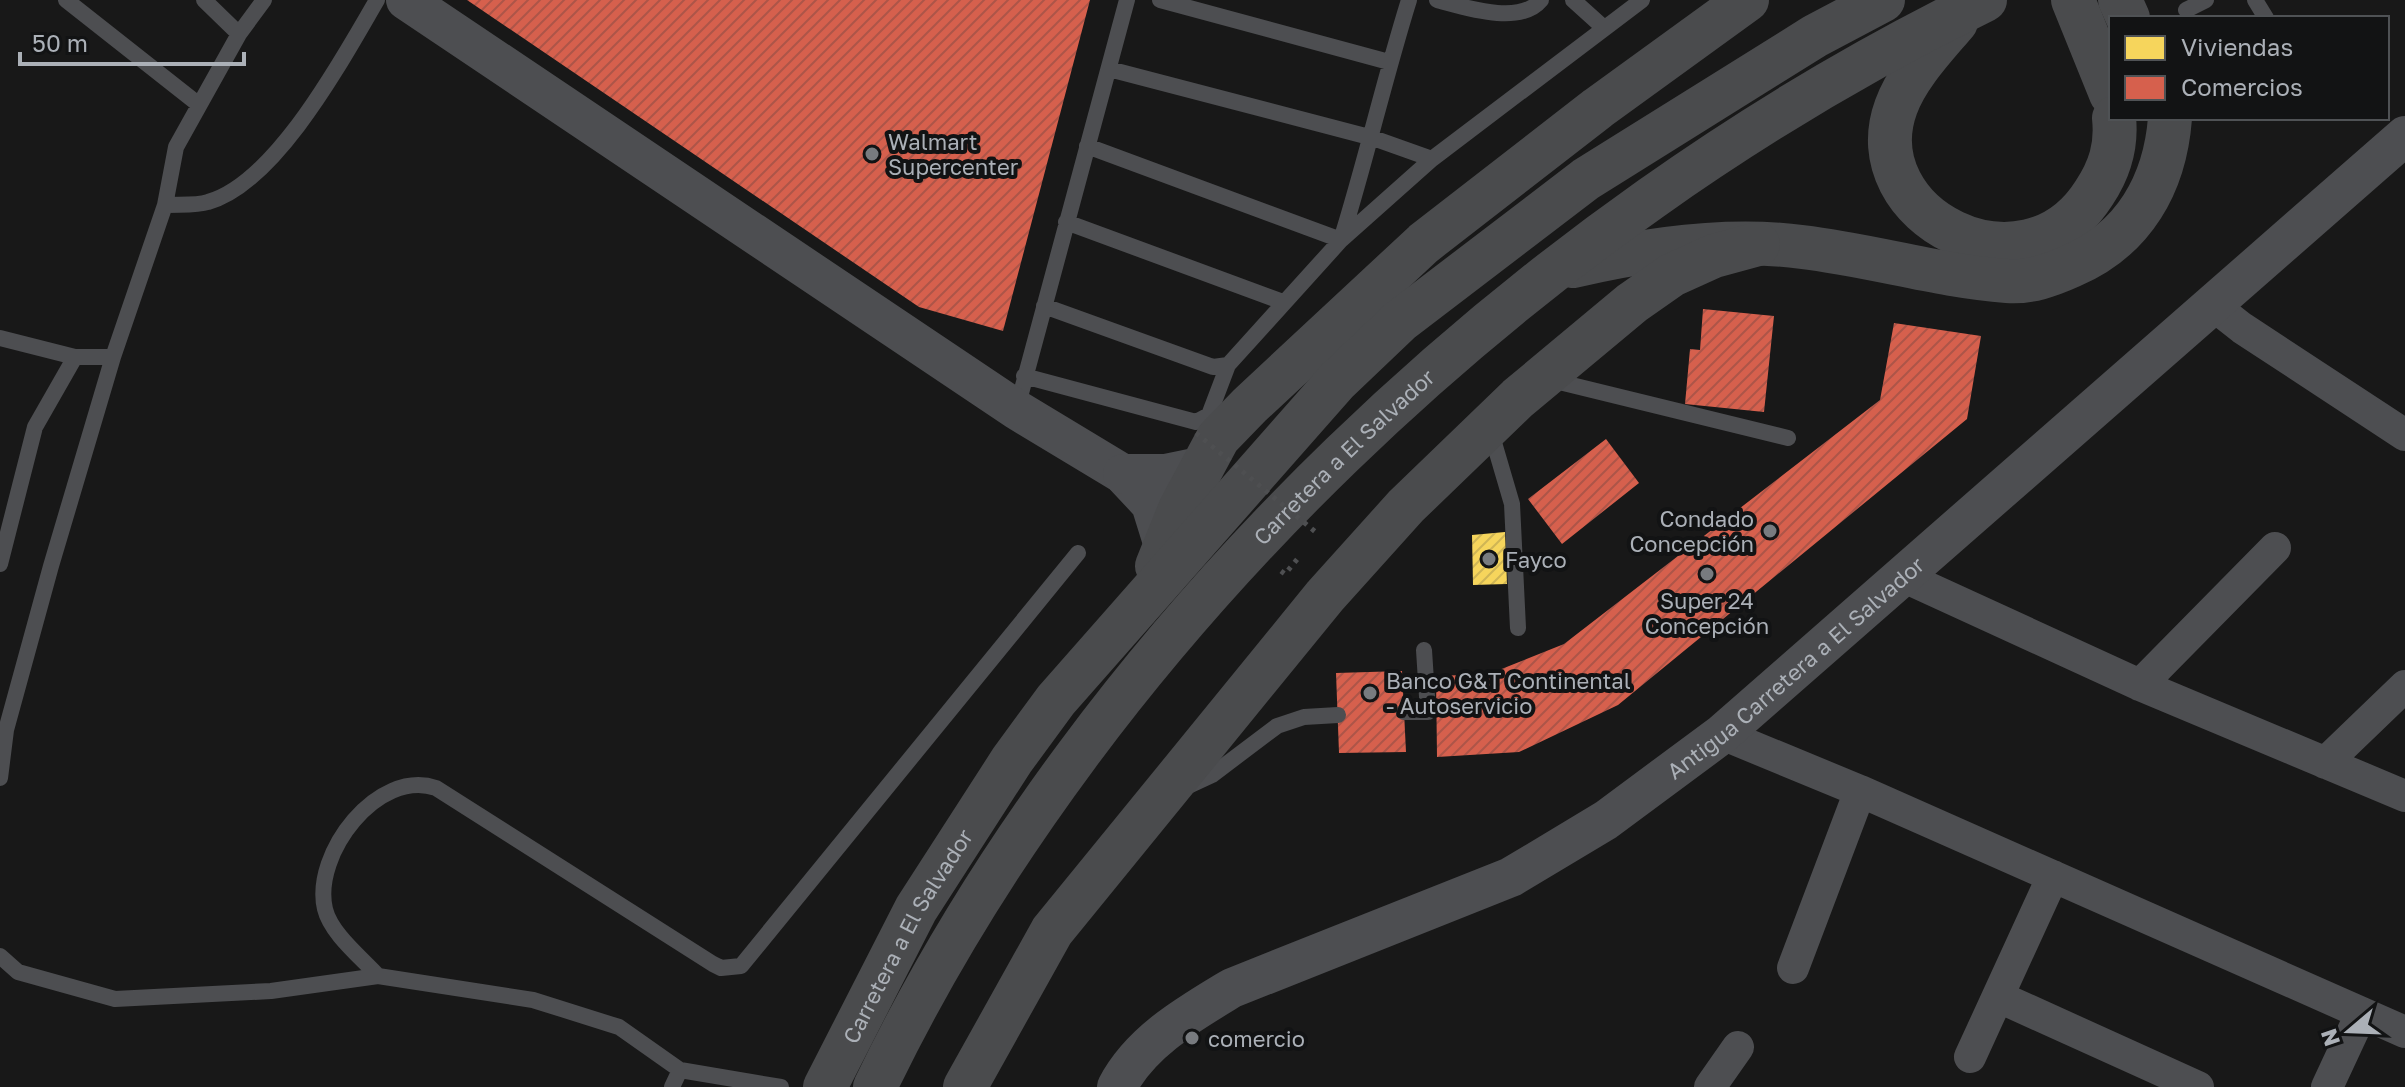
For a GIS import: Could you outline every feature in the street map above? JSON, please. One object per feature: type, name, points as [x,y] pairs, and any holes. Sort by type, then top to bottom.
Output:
[{"type":"highway","points":[[1144,599],[1200,449],[1218,438],[1424,243],[1681,46],[1747,0]]},
{"type":"highway","name":"Carretera a El Salvador","points":[[825,1087],[890,956],[977,813],[1056,700],[1337,381],[1400,321],[1586,179],[1815,36],[1883,0]]},
{"type":"highway","points":[[2073,0],[2109,89]]},
{"type":"highway","points":[[1977,4],[1928,54],[1896,106],[1890,135],[1897,172],[1913,202],[1943,227],[1979,243],[2023,243],[2063,229],[2090,200],[2107,173],[2116,138],[2114,120]]},
{"type":"highway","name":"Carretera a El Salvador","points":[[875,1087],[922,992],[1004,859],[1159,654],[1297,499],[1371,427],[1489,321],[1555,270],[1786,109],[1977,4]]},
{"type":"highway","points":[[1681,46],[1815,36]]},
{"type":"highway","points":[[1555,270],[1669,248],[1758,244],[1801,246],[2008,281],[2052,274],[2096,255],[2121,235],[2148,201],[2163,165],[2170,120]]},
{"type":"highway","points":[[965,1087],[1052,931],[1325,596],[1406,506],[1489,425],[1632,303],[1672,275],[1714,256],[1758,244]]},
{"type":"street","points":[[406,0],[1020,393],[1123,474],[1151,504],[1165,549]]},
{"type":"street","name":"Antigua Carretera a El Salvador","points":[[1127,1083],[1156,1039],[1190,1013],[1232,988],[1511,877],[1606,820],[1722,734],[2405,136]]},
{"type":"street","points":[[2214,306],[2242,328],[2405,435]]},
{"type":"street","points":[[1123,474],[1165,474],[1200,449]]},
{"type":"street","points":[[2140,685],[2275,548]]},
{"type":"street","points":[[1900,575],[2140,685],[2405,796]]},
{"type":"street","points":[[2325,763],[2405,686]]},
{"type":"street","points":[[1722,734],[1860,791],[2405,1032]]},
{"type":"street","points":[[1793,968],[1860,791]]},
{"type":"street","points":[[1970,1057],[2053,876]]},
{"type":"street","points":[[1999,997],[2198,1087]]},
{"type":"street","points":[[2327,1087],[2361,1014]]},
{"type":"street","points":[[1710,1087],[1738,1047]]},
{"type":"lane","points":[[66,0],[198,104]]},
{"type":"lane","points":[[204,0],[239,34]]},
{"type":"lane","points":[[0,778],[6,730],[113,357],[165,205],[176,147],[239,34],[264,0]]},
{"type":"lane","points":[[165,205],[209,202],[254,176],[323,89],[377,0]]},
{"type":"lane","points":[[1127,0],[1020,393],[1196,422],[1209,415],[1228,365],[1341,240],[1432,159],[1642,0]]},
{"type":"lane","points":[[1160,0],[1389,62]]},
{"type":"lane","points":[[1341,240],[1373,138],[1389,62],[1409,0]]},
{"type":"lane","points":[[1437,0],[1493,14],[1526,11],[1541,0]]},
{"type":"lane","points":[[1573,0],[1604,28]]},
{"type":"lane","points":[[2186,10],[2206,0]]},
{"type":"lane","points":[[1109,69],[1373,138],[1432,159]]},
{"type":"lane","points":[[1087,146],[1341,240]]},
{"type":"lane","points":[[1066,222],[1283,302]]},
{"type":"lane","points":[[1044,306],[1213,367],[1228,365]]},
{"type":"lane","points":[[0,338],[75,357],[113,357]]},
{"type":"lane","points":[[0,564],[35,427],[75,357]]},
{"type":"lane","points":[[1542,378],[1788,438]]},
{"type":"lane","points":[[1489,425],[1512,504],[1518,628]]},
{"type":"lane","points":[[378,976],[331,923],[324,904],[323,873],[332,851],[348,828],[381,797],[412,783],[436,788],[713,964],[733,969],[741,966],[1078,553]]},
{"type":"lane","points":[[1404,712],[1428,712],[1424,650]]},
{"type":"lane","points":[[1161,798],[1212,775],[1277,726],[1304,717],[1338,715]]},
{"type":"lane","points":[[0,956],[18,972],[115,999],[271,991],[378,976],[547,1004],[619,1027],[680,1070],[781,1087]]},
{"type":"lane","points":[[672,1087],[680,1070]]},
{"type":"path","points":[[1200,449],[1318,534]]},
{"type":"building: Viviendas","name":"Fayco","points":[[1505,532],[1507,584],[1473,585],[1472,535]]},
{"type":"building: Comercios","name":"Walmart Supercenter","points":[[467,0],[1090,0],[1003,331],[919,307]]},
{"type":"building: Comercios","points":[[1703,309],[1774,316],[1764,412],[1685,404],[1690,349],[1700,350]]},
{"type":"building: Comercios","name":"Condado Concepción","points":[[1894,323],[1981,336],[1967,419],[1618,705],[1519,752],[1437,757],[1436,676],[1489,674],[1564,644],[1880,400]]},
{"type":"building: Comercios","points":[[1606,439],[1639,483],[1562,544],[1528,499]]},
{"type":"building: Comercios","name":"Banco G&T Continental - Autoservicio","points":[[1402,671],[1406,752],[1339,753],[1336,673]]},
{"type":"place","name":"Walmart Supercenter","points":[[872,154]]},
{"type":"place","name":"Condado Concepción","points":[[1770,531]]},
{"type":"place","name":"Fayco","points":[[1489,559]]},
{"type":"place","name":"Super 24 Concepción","points":[[1707,574]]},
{"type":"place","name":"Banco G&T Continental - Autoservicio","points":[[1370,693]]},
{"type":"place","name":"comercio","points":[[1192,1038]]}]
